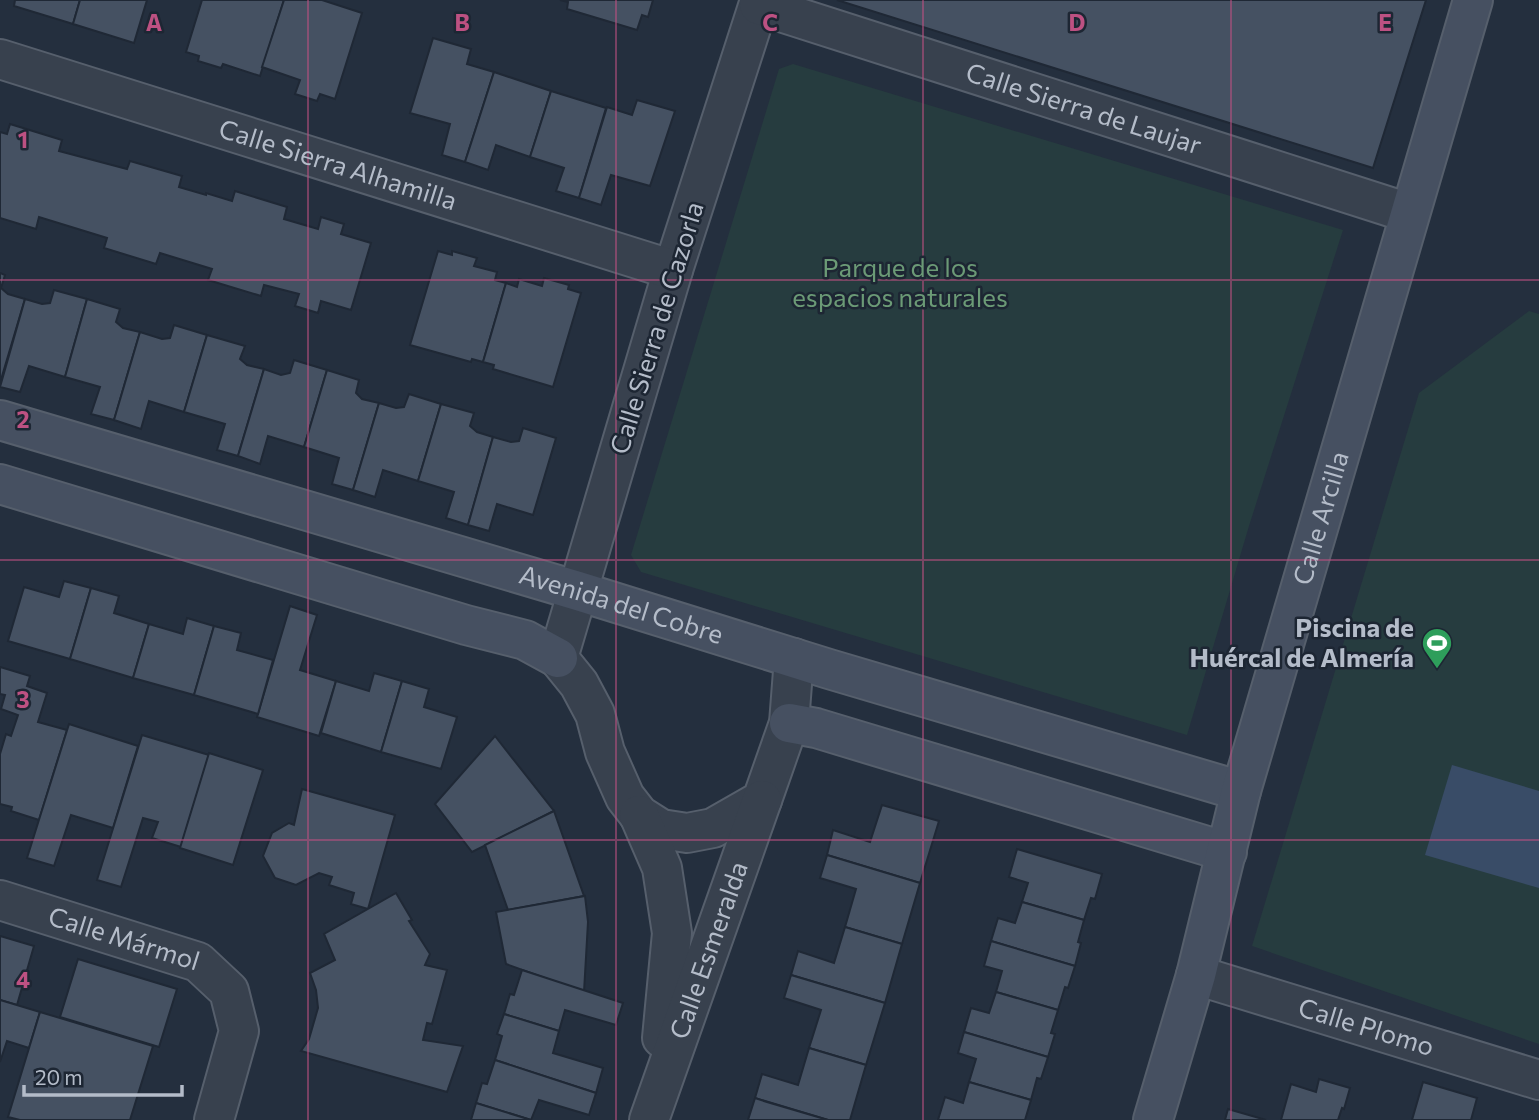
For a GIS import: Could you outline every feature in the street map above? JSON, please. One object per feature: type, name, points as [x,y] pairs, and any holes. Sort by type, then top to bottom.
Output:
[{"type":"street","name":"Calle Arcilla","points":[[1153,1120],[1196,975],[1241,791],[1473,0]]},
{"type":"street","name":"Calle Sierra de Laujar","points":[[760,2],[1409,213]]},
{"type":"street","name":"Calle Sierra de Cazorla","points":[[558,658],[673,270],[760,2]]},
{"type":"street","name":"Calle Sierra Alhamilla","points":[[0,60],[673,270]]},
{"type":"street","name":"Avenida del Cobre","points":[[0,420],[1241,791]]},
{"type":"street","points":[[0,484],[524,640],[558,658]]},
{"type":"street","name":"Calle Esmeralda","points":[[558,658],[579,684],[595,713],[605,752],[625,797],[639,815],[662,868],[672,933],[652,1109]]},
{"type":"street","name":"Calle Esmeralda","points":[[652,1109],[789,723],[794,658]]},
{"type":"street","points":[[789,723],[816,728],[1227,852]]},
{"type":"street","points":[[639,815],[662,829],[687,833],[713,828],[762,800]]},
{"type":"street","name":"Calle Mármol","points":[[0,900],[198,962],[229,991],[239,1031],[214,1120]]},
{"type":"street","name":"Calle Plomo","points":[[1196,975],[1539,1080]]},
{"type":"green space","name":"Parque de los espacios naturales","points":[[793,64],[1343,230],[1249,526],[1187,735],[641,572],[631,555],[779,69]]},
{"type":"green space","name":"Piscina de Huércal de Almería","points":[[1529,311],[1539,314],[1539,1044],[1252,946],[1419,393]]},
{"type":"water","points":[[1452,765],[1539,791],[1539,888],[1425,855]]},
{"type":"building","points":[[15,0],[80,0],[73,24],[14,6]]},
{"type":"building","points":[[80,0],[147,0],[134,43],[73,24]]},
{"type":"building","points":[[202,0],[284,0],[260,76],[223,64],[221,68],[198,61],[199,56],[186,52]]},
{"type":"building","points":[[284,0],[322,0],[362,13],[335,99],[320,94],[317,101],[295,94],[300,80],[262,67]]},
{"type":"building","points":[[560,0],[653,0],[648,17],[642,15],[637,30],[567,9],[568,2]]},
{"type":"building","points":[[837,0],[1426,0],[1373,168]]},
{"type":"building","points":[[433,38],[471,49],[467,64],[494,72],[465,162],[442,155],[450,124],[410,113]]},
{"type":"building","points":[[494,72],[551,91],[530,157],[496,145],[488,170],[465,162]]},
{"type":"building","points":[[551,91],[606,108],[579,198],[556,191],[564,168],[530,157]]},
{"type":"building","points":[[637,100],[675,111],[650,186],[611,175],[601,205],[579,198],[607,107],[632,115]]},
{"type":"building","points":[[10,124],[62,140],[59,151],[127,169],[130,161],[182,176],[179,187],[232,201],[235,191],[287,207],[284,219],[318,229],[321,217],[344,224],[341,234],[371,243],[351,310],[321,301],[318,313],[295,306],[299,294],[264,285],[261,296],[208,280],[212,269],[160,253],[156,264],[104,248],[107,238],[39,217],[36,229],[0,218],[0,132],[7,134]]},
{"type":"building","points":[[438,251],[452,255],[452,251],[477,258],[474,266],[497,272],[495,280],[506,283],[483,362],[472,359],[471,362],[410,345]]},
{"type":"building","points":[[0,273],[5,275],[1,288],[8,294],[25,299],[0,383]]},
{"type":"building","points":[[544,278],[569,285],[568,289],[581,293],[553,387],[493,369],[494,365],[483,362],[506,283],[517,287],[519,279],[542,286]]},
{"type":"building","points":[[54,290],[87,299],[65,377],[29,366],[20,392],[0,387],[25,299],[42,304],[50,303]]},
{"type":"building","points":[[87,299],[120,309],[116,322],[123,328],[140,332],[114,420],[91,414],[100,387],[65,377]]},
{"type":"building","points":[[174,325],[207,335],[184,412],[149,401],[141,429],[114,420],[140,332],[162,339],[170,338]]},
{"type":"building","points":[[207,335],[245,346],[240,359],[247,365],[264,369],[238,456],[217,450],[225,424],[184,412]]},
{"type":"building","points":[[294,360],[327,370],[304,447],[268,436],[260,464],[238,456],[264,369],[281,375],[290,373]]},
{"type":"building","points":[[327,370],[359,380],[356,393],[362,399],[379,403],[353,490],[332,484],[339,458],[304,447]]},
{"type":"building","points":[[409,394],[441,404],[418,481],[383,470],[375,497],[353,490],[379,403],[396,408],[404,407]]},
{"type":"building","points":[[441,404],[474,413],[470,426],[477,432],[493,437],[468,525],[446,518],[454,492],[418,481]]},
{"type":"building","points":[[523,428],[556,438],[533,515],[497,504],[489,531],[468,525],[493,437],[511,442],[519,441]]},
{"type":"building","points":[[64,581],[91,588],[70,659],[8,641],[24,587],[59,597]]},
{"type":"building","points":[[91,588],[119,596],[114,613],[149,624],[133,678],[70,659]]},
{"type":"building","points":[[290,606],[317,615],[300,670],[336,681],[319,736],[257,717]]},
{"type":"building","points":[[187,618],[214,626],[194,695],[133,678],[149,624],[183,634]]},
{"type":"building","points":[[214,626],[241,633],[237,650],[273,660],[258,714],[194,695]]},
{"type":"building","points":[[0,667],[30,676],[27,686],[47,693],[38,722],[67,730],[39,820],[11,811],[12,807],[0,804],[0,754],[6,734],[11,736],[18,715],[1,709],[5,695],[0,694]]},
{"type":"building","points":[[374,673],[402,681],[381,752],[321,733],[336,681],[369,691]]},
{"type":"building","points":[[402,681],[429,689],[424,707],[457,717],[441,769],[381,752]]},
{"type":"building","points":[[69,724],[138,746],[113,828],[71,815],[54,866],[27,858]]},
{"type":"building","points":[[142,735],[209,755],[181,847],[152,838],[158,822],[143,818],[121,887],[97,880]]},
{"type":"building","points":[[495,736],[554,811],[472,852],[435,804]]},
{"type":"building","points":[[209,753],[263,770],[233,865],[180,848]]},
{"type":"building","points":[[302,789],[395,815],[368,909],[351,904],[354,893],[329,885],[332,877],[319,873],[296,885],[275,878],[263,856],[272,833],[289,823],[294,825]]},
{"type":"building","points":[[882,805],[939,821],[920,883],[827,855],[833,830],[870,842]]},
{"type":"building","points":[[554,811],[584,896],[508,910],[485,845]]},
{"type":"building","points":[[1017,849],[1102,874],[1095,899],[1091,898],[1084,920],[1022,902],[1028,883],[1009,877]]},
{"type":"building","points":[[827,855],[920,883],[902,944],[845,927],[856,889],[820,878]]},
{"type":"building","points":[[396,893],[412,920],[409,921],[430,954],[425,965],[447,970],[432,1024],[427,1023],[423,1040],[463,1046],[447,1092],[301,1051],[309,1039],[318,1008],[310,973],[335,960],[324,934]]},
{"type":"building","points":[[585,896],[588,922],[584,992],[506,964],[496,912]]},
{"type":"building","points":[[1022,902],[1084,920],[1075,966],[991,941],[998,918],[1015,923]]},
{"type":"building","points":[[845,927],[902,944],[885,1003],[791,975],[798,951],[834,963]]},
{"type":"building","points":[[0,936],[34,946],[17,1005],[0,1000]]},
{"type":"building","points":[[991,941],[1075,966],[1058,1010],[996,992],[1002,971],[984,966]]},
{"type":"building","points":[[78,959],[177,989],[159,1047],[60,1017]]},
{"type":"building","points":[[522,970],[623,1003],[616,1025],[565,1010],[559,1031],[504,1014]]},
{"type":"building","points":[[791,975],[885,1003],[866,1065],[809,1048],[821,1010],[784,998]]},
{"type":"building","points":[[996,992],[1058,1010],[1048,1057],[964,1032],[971,1008],[989,1013]]},
{"type":"building","points":[[0,1000],[40,1012],[29,1048],[7,1041],[0,1062]]},
{"type":"building","points":[[40,1012],[153,1046],[130,1120],[20,1120],[8,1117]]},
{"type":"building","points":[[504,1014],[559,1031],[553,1053],[603,1068],[596,1093],[495,1060],[502,1036],[497,1034]]},
{"type":"building","points":[[964,1032],[1048,1057],[1041,1079],[1037,1078],[1031,1100],[969,1082],[976,1059],[958,1053]]},
{"type":"building","points":[[809,1048],[866,1065],[850,1120],[828,1120],[755,1098],[762,1074],[798,1085]]},
{"type":"building","points":[[495,1060],[596,1093],[589,1115],[539,1100],[531,1120],[476,1103],[482,1083],[487,1084]]},
{"type":"building","points":[[1319,1079],[1350,1088],[1338,1120],[1281,1120],[1291,1084],[1316,1092]]},
{"type":"building","points":[[969,1082],[1031,1100],[1025,1120],[938,1120],[945,1097],[963,1103]]},
{"type":"building","points":[[1423,1082],[1477,1098],[1471,1120],[1412,1120]]},
{"type":"building","points":[[755,1098],[767,1102],[828,1120],[748,1120]]},
{"type":"building","points":[[476,1103],[531,1120],[471,1120]]},
{"type":"building","points":[[1228,1109],[1266,1120],[1225,1120]]},
{"type":"place","name":"Piscina de Huércal de Almería","points":[[1437,670]]}]
